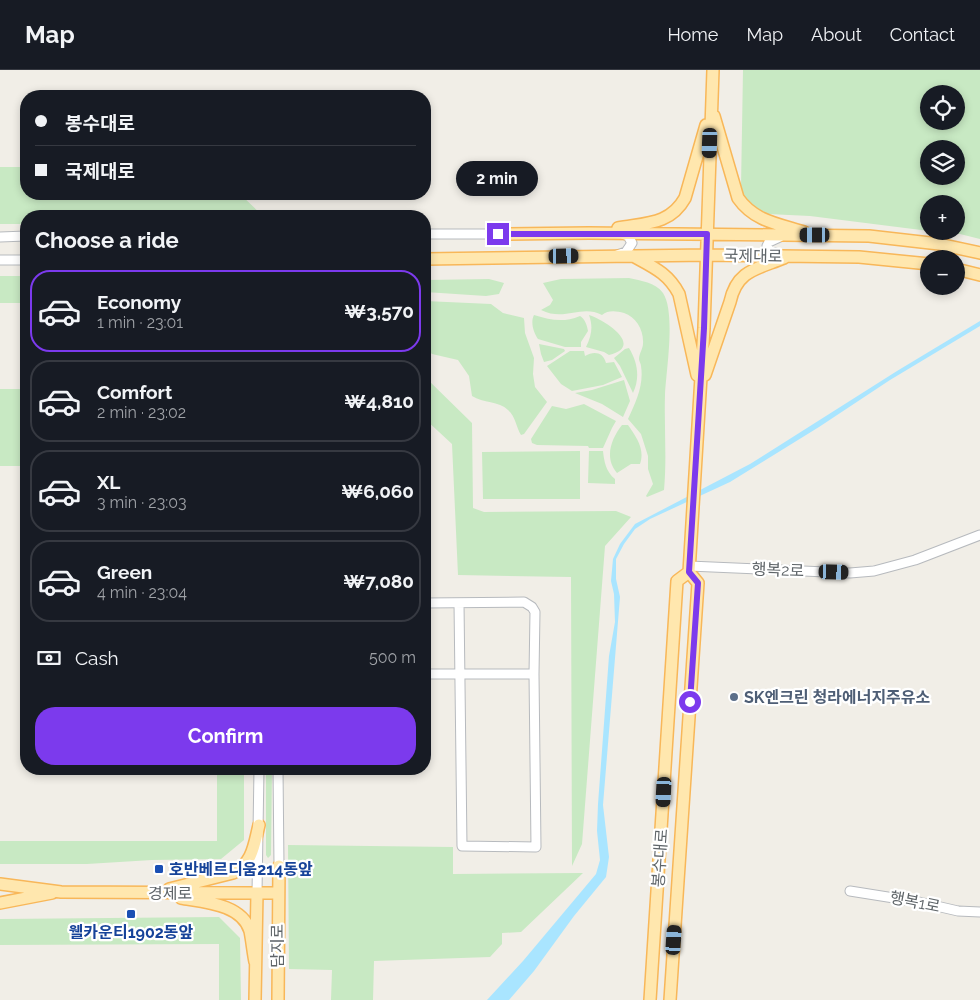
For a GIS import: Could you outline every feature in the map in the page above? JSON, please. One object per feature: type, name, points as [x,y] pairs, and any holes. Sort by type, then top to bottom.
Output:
[{"type":"main road","points":[[700,388],[713,70]]},
{"type":"main road","points":[[589,233],[660,220],[673,214],[679,208],[685,198],[712,107]]},
{"type":"main road","points":[[712,107],[738,198],[745,208],[753,215],[815,235]]},
{"type":"main road","name":"국제대로","points":[[498,234],[620,233],[815,235],[892,238],[939,244],[980,253]]},
{"type":"main road","points":[[632,255],[669,278],[679,294],[700,388]]},
{"type":"main road","name":"국제대로","points":[[431,259],[632,255],[858,256],[920,263]]},
{"type":"main road","points":[[700,388],[733,290],[738,281],[752,271],[786,256]]},
{"type":"main road","points":[[965,272],[980,276]]},
{"type":"main road","name":"봉수대로","points":[[670,1000],[698,583],[689,569],[700,388]]},
{"type":"main road","name":"봉수대로","points":[[650,1000],[677,581],[689,569]]},
{"type":"main road","points":[[153,893],[233,873],[242,869],[251,858],[259,825]]},
{"type":"main road","name":"담지로","points":[[278,1000],[279,866]]},
{"type":"main road","name":"경제로","points":[[0,884],[62,892],[278,893]]},
{"type":"main road","name":"경제로","points":[[0,903],[62,892]]},
{"type":"main road","points":[[153,893],[206,903],[234,911],[244,921],[249,930],[255,962]]},
{"type":"main road","points":[[255,1000],[257,893]]},
{"type":"street","points":[[617,256],[626,252],[632,243],[628,236],[620,233]]},
{"type":"street","name":"국제대로","points":[[431,234],[498,234]]},
{"type":"street","points":[[786,256],[769,250],[766,246],[774,239],[790,235]]},
{"type":"street","points":[[0,236],[20,236]]},
{"type":"street","points":[[0,260],[20,260]]},
{"type":"street","name":"행복2로","points":[[689,569],[850,573],[874,571],[915,560],[980,535]]},
{"type":"street","points":[[431,603],[524,602],[536,612],[534,674],[536,847],[462,846],[459,603]]},
{"type":"street","points":[[431,674],[534,674]]},
{"type":"street","points":[[257,893],[259,775]]},
{"type":"street","points":[[278,775],[279,866]]},
{"type":"street","name":"행복1로","points":[[850,891],[919,902],[958,911],[980,912]]},
{"type":"green space","points":[[743,70],[980,70],[980,239],[965,235],[965,195],[920,195],[920,230],[810,216],[768,214],[759,211],[745,200],[741,187]]},
{"type":"green space","points":[[0,167],[20,167],[20,200],[246,200],[257,210],[20,210],[20,224],[0,224]]},
{"type":"green space","points":[[0,276],[20,276],[20,303],[0,303]]},
{"type":"green space","points":[[629,278],[648,282],[660,289],[667,302],[669,314],[670,328],[665,395],[664,490],[647,497],[653,484],[648,469],[648,456],[641,434],[628,419],[640,387],[642,373],[639,359],[643,346],[641,329],[636,321],[624,313],[609,312],[602,315],[587,311],[558,314],[541,310],[550,305],[553,300],[543,283],[561,279]]},
{"type":"green space","points":[[489,279],[504,283],[499,294],[486,296],[431,292],[431,280]]},
{"type":"green space","points":[[431,301],[491,304],[503,313],[524,318],[525,333],[534,358],[533,374],[535,387],[547,402],[524,434],[521,435],[513,416],[508,410],[496,403],[472,396],[469,376],[458,360],[432,354]]},
{"type":"green space","points":[[534,315],[557,320],[568,320],[580,316],[586,322],[588,331],[581,342],[581,347],[565,347],[538,339],[532,325]]},
{"type":"green space","points":[[589,315],[612,327],[623,340],[623,346],[619,351],[609,355],[586,347],[591,331]]},
{"type":"green space","points":[[539,344],[564,349],[565,351],[552,360],[544,362]]},
{"type":"green space","points":[[629,348],[637,371],[637,382],[633,393],[614,358]]},
{"type":"green space","points":[[570,351],[584,351],[585,356],[595,353],[603,357],[606,363],[614,362],[622,377],[603,385],[572,391],[561,384],[547,366]]},
{"type":"green space","points":[[624,380],[630,401],[623,417],[602,404],[575,393],[592,390]]},
{"type":"green space","points":[[431,383],[472,423],[473,508],[484,512],[616,511],[631,517],[605,546],[582,844],[572,866],[571,577],[458,575],[452,444],[431,425]]},
{"type":"green space","points":[[0,389],[20,389],[20,466],[0,466]]},
{"type":"green space","points":[[584,404],[616,421],[603,448],[537,445],[532,443],[531,439],[552,406],[566,409]]},
{"type":"green space","points":[[622,425],[628,425],[637,439],[642,453],[640,464],[631,464],[617,473],[611,461],[610,449]]},
{"type":"green space","points":[[580,451],[580,499],[483,499],[482,452]]},
{"type":"green space","points":[[589,451],[603,451],[606,466],[609,473],[615,479],[615,484],[588,483]]},
{"type":"green space","points":[[217,775],[244,775],[244,840],[221,859],[152,860],[87,864],[0,864],[0,841],[217,841]]},
{"type":"green space","points":[[266,775],[272,775],[271,855],[268,858],[266,855]]},
{"type":"green space","points":[[288,845],[453,847],[453,874],[583,873],[521,932],[502,933],[502,944],[490,957],[374,961],[373,1000],[331,1000],[332,970],[289,969]]},
{"type":"green space","points":[[219,917],[240,938],[241,1000],[219,1000],[219,944],[0,945],[0,919]]},
{"type":"water","points":[[980,321],[980,326],[890,380],[730,482],[650,519],[635,529],[624,544],[616,559],[616,579],[620,597],[603,805],[609,857],[606,877],[574,916],[534,971],[509,1000],[487,1000],[523,961],[596,874],[600,860],[597,831],[598,804],[609,656],[615,622],[614,594],[611,581],[613,559],[620,544],[635,524],[750,464]]},
{"type":"place","name":"SK엔크린 청라에너지주유소","points":[[734,697]]},
{"type":"place","name":"호반베르디움214동앞","points":[[159,869]]},
{"type":"place","name":"웰카운티1902동앞","points":[[131,914]]},
{"type":"route","points":[[498,234],[707,234],[704,328],[689,572],[698,583],[690,702]]}]
